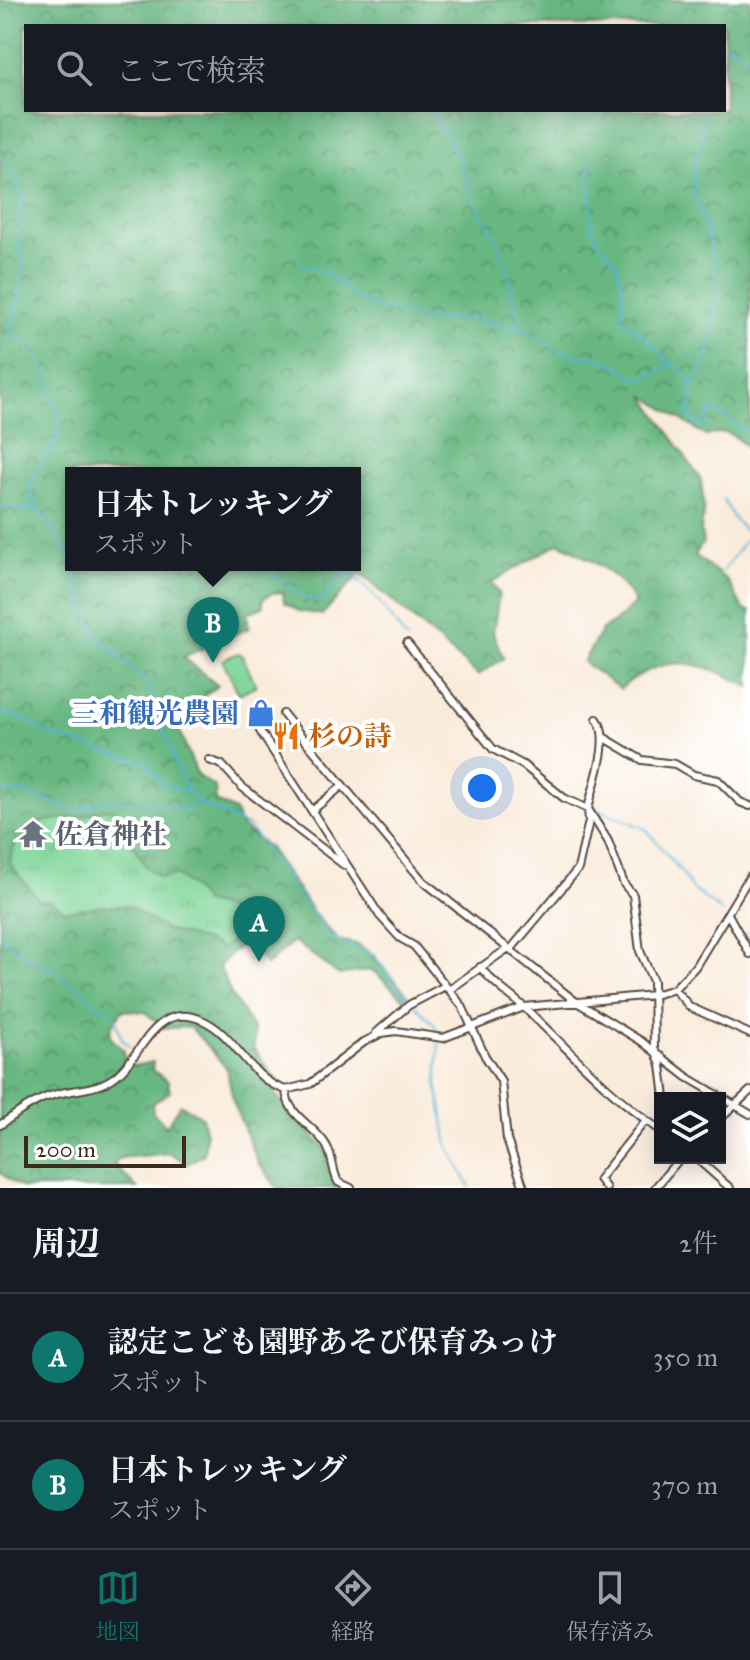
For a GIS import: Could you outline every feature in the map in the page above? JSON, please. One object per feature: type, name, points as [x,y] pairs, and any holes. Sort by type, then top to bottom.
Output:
[{"type":"street","points":[[407,643],[493,749],[523,765],[564,798],[588,809],[608,841],[624,884],[633,895],[640,951],[653,981],[652,1029],[664,1092]]},
{"type":"street","points":[[283,714],[423,881],[575,1001],[641,1041],[687,1077],[750,1114]]},
{"type":"street","points":[[0,1125],[45,1097],[104,1084],[124,1068],[155,1028],[183,1016],[203,1020],[213,1027],[257,1074],[286,1090],[297,1089],[323,1077],[414,1002],[447,988],[509,949],[578,869],[605,738],[597,719]]},
{"type":"street","points":[[260,731],[380,916],[400,938],[414,946],[462,1006],[485,1056],[501,1081],[507,1140],[524,1188]]},
{"type":"street","points":[[605,738],[642,760],[675,764],[694,775],[718,780],[740,802],[750,806]]},
{"type":"street","points":[[209,760],[222,765],[242,787],[347,867]]},
{"type":"street","points":[[313,810],[342,786]]},
{"type":"street","points":[[373,1036],[396,1031],[439,1038],[524,1007],[654,995],[674,989],[695,967],[750,876]]},
{"type":"street","points":[[728,914],[750,954]]},
{"type":"street","points":[[480,967],[494,985],[524,1007],[627,1106],[654,1126]]},
{"type":"street","points":[[674,989],[690,1007],[750,1034]]},
{"type":"street","points":[[286,1090],[287,1099],[299,1118],[325,1143],[338,1182],[351,1188]]},
{"type":"street","points":[[726,1114],[750,1091]]},
{"type":"street","points":[[606,1188],[599,1179],[646,1120]]},
{"type":"street","points":[[655,1188],[675,1164]]},
{"type":"street","points":[[703,1164],[730,1188]]},
{"type":"green space","points":[[0,0],[750,0],[750,450],[730,434],[706,436],[644,395],[701,480],[703,543],[695,555],[727,580],[744,610],[750,611],[750,687],[699,666],[668,664],[636,677],[620,689],[583,662],[601,631],[635,603],[612,575],[559,543],[492,582],[499,594],[493,634],[504,658],[478,675],[360,573],[322,615],[299,611],[284,602],[283,592],[272,593],[263,599],[263,607],[247,613],[249,628],[183,657],[218,686],[173,716],[198,776],[215,787],[216,802],[235,811],[241,826],[268,847],[316,916],[338,940],[356,944],[369,952],[407,994],[404,999],[372,970],[339,975],[294,941],[266,965],[251,945],[243,942],[219,966],[231,994],[254,1030],[254,1049],[277,1080],[274,1093],[326,1150],[333,1176],[345,1188],[277,1188],[258,1163],[234,1104],[226,1067],[190,1027],[164,1028],[145,1012],[123,1010],[112,1025],[110,1037],[124,1051],[125,1061],[133,1066],[153,1062],[152,1070],[168,1081],[170,1092],[152,1104],[153,1113],[167,1126],[180,1104],[202,1117],[206,1134],[204,1154],[187,1164],[170,1153],[120,1158],[114,1164],[137,1188],[22,1188],[0,1173]]},
{"type":"green space","points":[[238,653],[242,655],[256,686],[239,694],[222,660]]},
{"type":"green space","points":[[104,809],[114,811],[120,819],[115,832],[135,847],[146,867],[161,878],[176,875],[205,903],[225,908],[241,923],[241,933],[222,949],[206,941],[166,930],[129,906],[66,911],[51,901],[39,900],[10,864],[12,849],[30,828],[44,821],[81,817]]},
{"type":"waterway","points":[[726,43],[750,58]]},
{"type":"waterway","points":[[434,114],[460,161],[474,202],[495,235],[521,330]]},
{"type":"waterway","points":[[692,387],[709,350],[717,292],[712,252],[693,179],[694,164],[702,141],[702,119]]},
{"type":"waterway","points":[[0,156],[16,176],[23,199],[18,235],[23,258],[23,282],[10,328],[40,359],[60,424],[53,445],[35,473],[31,485],[32,498],[65,550]]},
{"type":"waterway","points":[[590,162],[592,228],[598,241],[617,264],[623,292],[622,322],[633,326],[668,361],[684,372],[692,387],[692,401],[687,414],[698,425],[706,424],[710,411],[729,417],[733,424],[750,433]]},
{"type":"waterway","points":[[301,263],[331,277],[360,301],[380,309],[421,319],[470,318],[529,332],[570,355],[590,357],[622,367],[639,380],[673,364]]},
{"type":"waterway","points":[[723,571],[749,535],[734,519],[724,500]]},
{"type":"waterway","points":[[0,506],[23,510],[34,506]]},
{"type":"waterway","points":[[74,571],[83,603],[99,638],[148,684],[175,763],[189,792],[198,802],[249,827],[331,937],[374,955],[411,1000]]},
{"type":"waterway","points":[[269,571],[311,601],[325,599],[342,574],[346,573],[364,585],[407,640]]},
{"type":"waterway","points":[[0,712],[30,722],[47,734],[146,763],[164,785],[186,791]]},
{"type":"waterway","points":[[0,792],[20,792],[74,810],[82,810],[100,801]]},
{"type":"waterway","points":[[104,800],[154,802],[186,810],[198,802]]},
{"type":"waterway","points":[[593,807],[646,829],[692,889],[724,913]]},
{"type":"waterway","points":[[743,933],[750,937]]},
{"type":"waterway","points":[[0,936],[17,950],[60,975],[115,1017],[122,1039],[129,1046]]},
{"type":"waterway","points":[[415,1005],[434,1024],[437,1034]]},
{"type":"waterway","points":[[439,1040],[437,1084],[448,1145],[470,1188]]},
{"type":"place","name":"日本トレッキング","points":[[213,663]]},
{"type":"place","name":"三和観光農園","points":[[261,713]]},
{"type":"place","name":"杉の詩","points":[[286,736]]},
{"type":"place","name":"佐倉神社","points":[[33,834]]},
{"type":"place","name":"認定こども園野あそび保育みっけ","points":[[259,962]]}]
